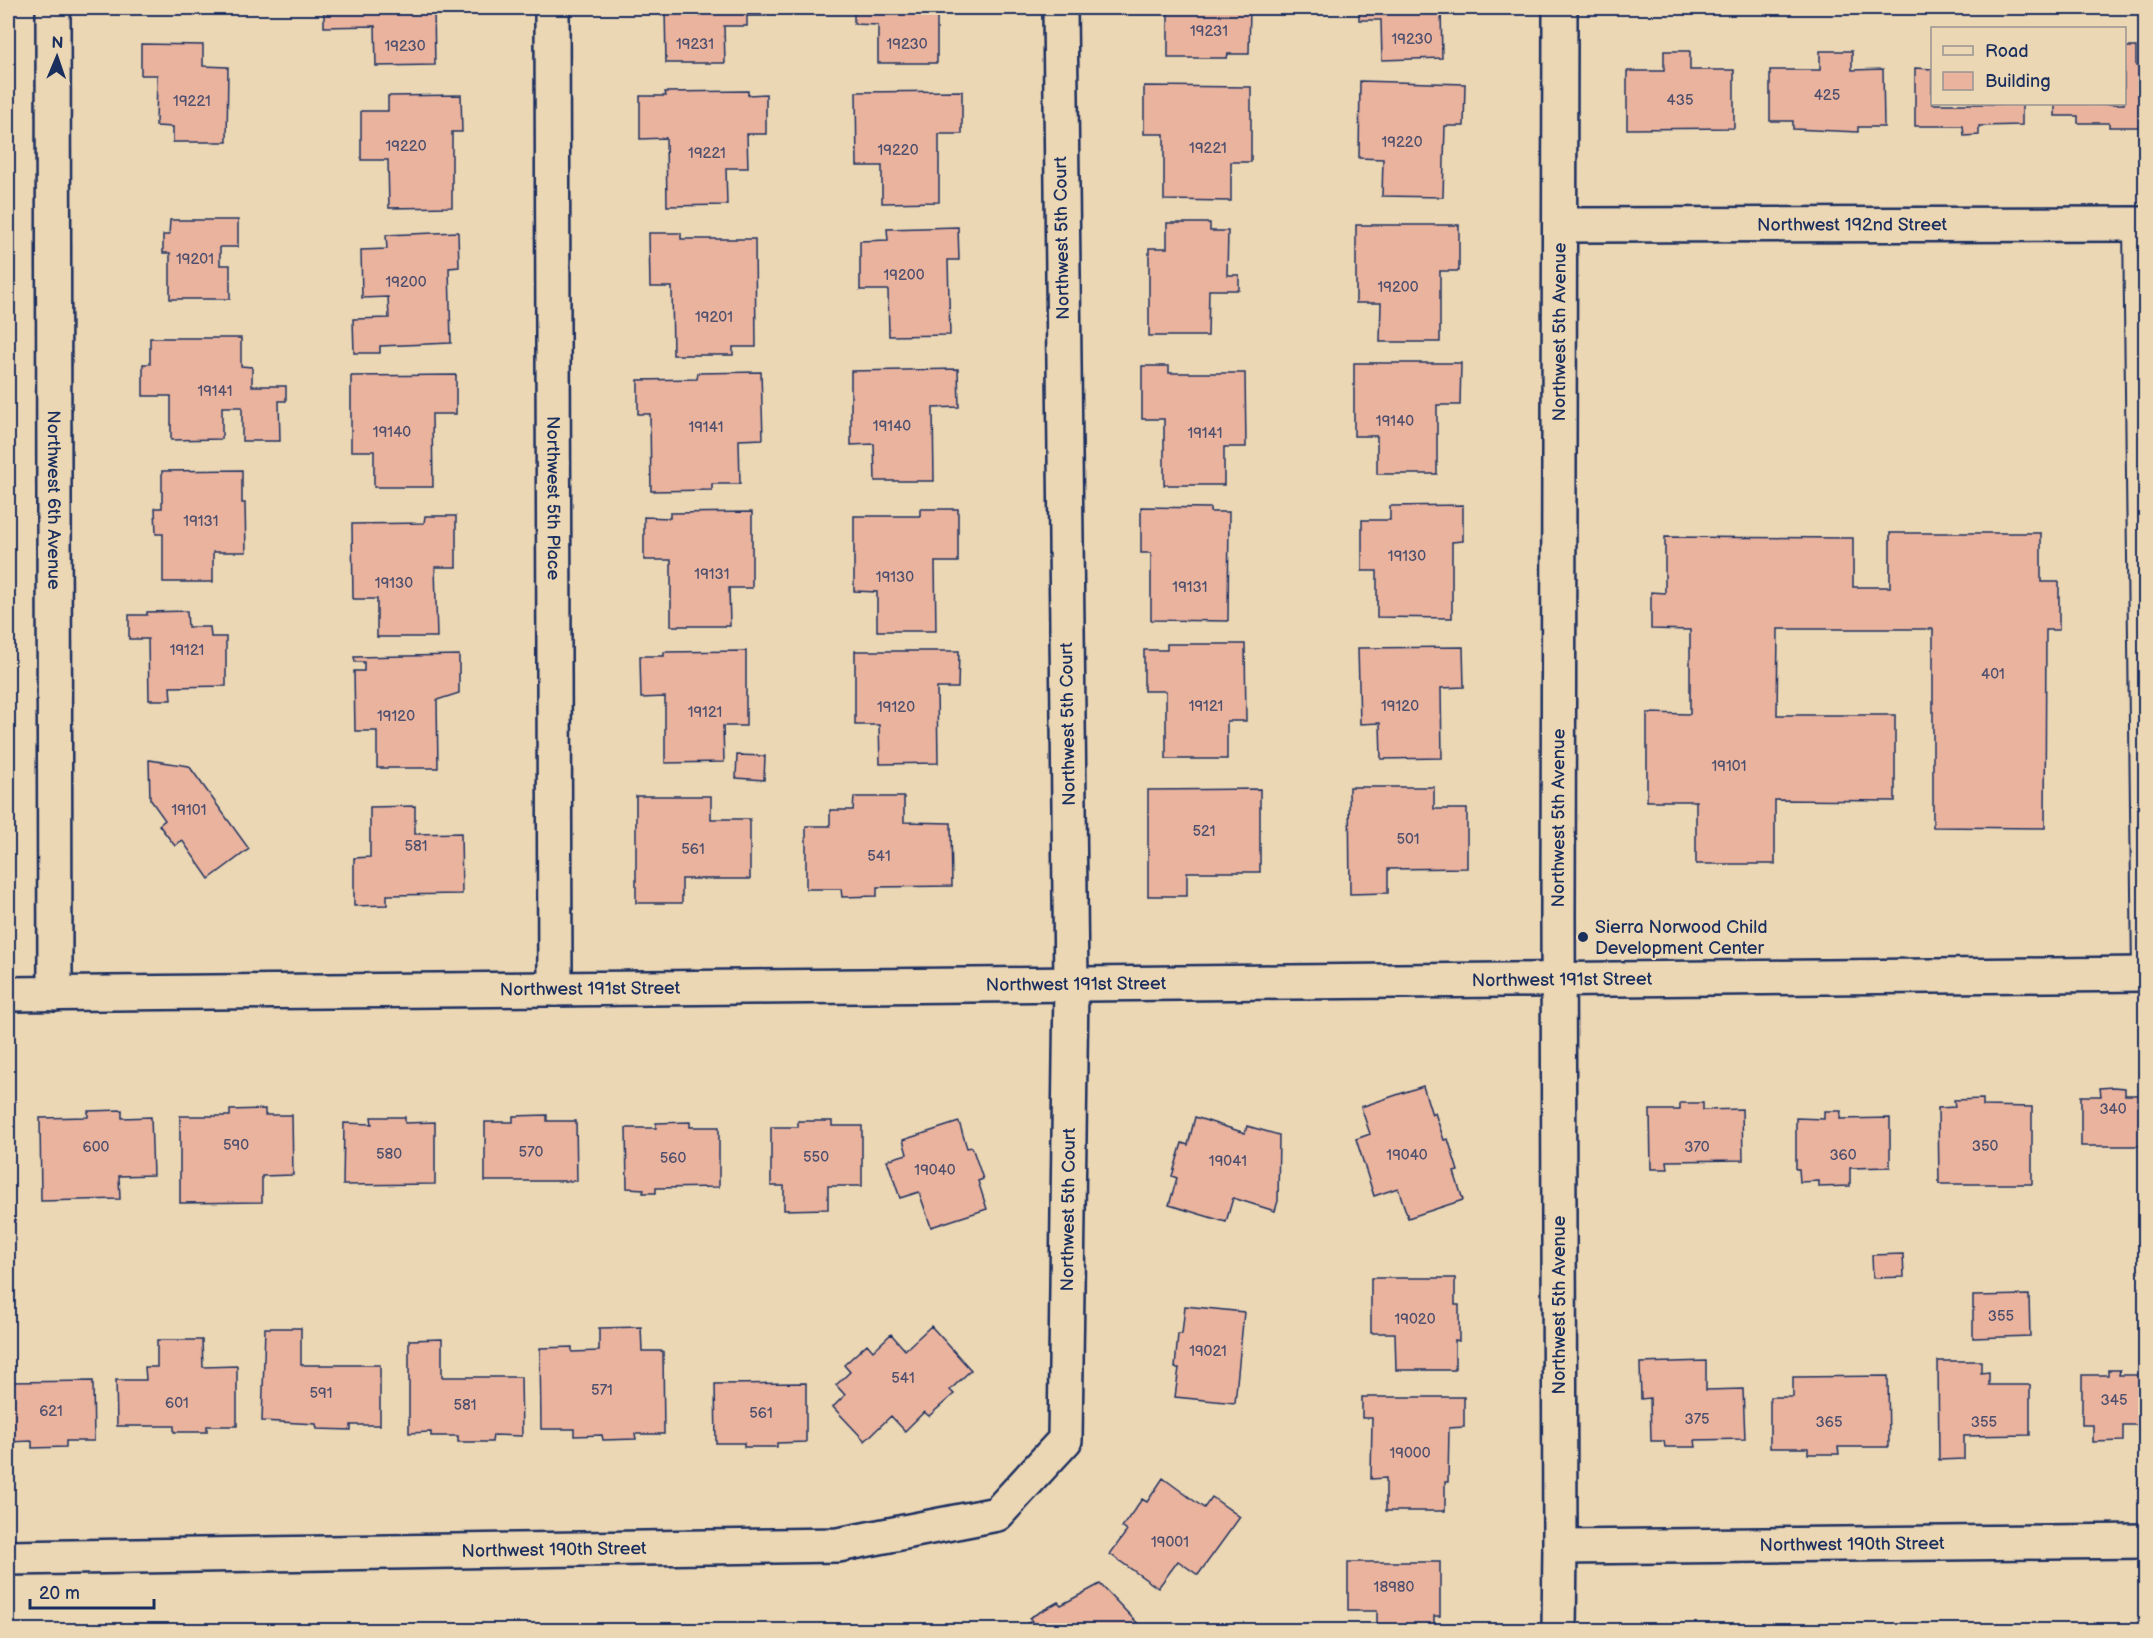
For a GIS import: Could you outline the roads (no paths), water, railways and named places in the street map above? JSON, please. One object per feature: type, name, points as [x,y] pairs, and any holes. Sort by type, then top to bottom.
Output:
[{"type":"street","name":"Northwest 6th Avenue","points":[[53,8],[55,994]]},
{"type":"street","name":"Northwest 5th Place","points":[[552,8],[555,989]]},
{"type":"street","name":"Northwest 5th Court","points":[[1060,8],[1071,984],[1065,1440]]},
{"type":"street","name":"Northwest 5th Avenue","points":[[1558,1630],[1560,1547],[1558,980],[1560,8]]},
{"type":"street","name":"Northwest 192nd Street","points":[[1560,225],[2141,224]]},
{"type":"street","name":"Northwest 191st Street","points":[[8,994],[2145,974]]},
{"type":"street","name":"Northwest 190th Street","points":[[8,1558],[838,1545],[998,1514],[1065,1440]]},
{"type":"street","name":"Northwest 190th Street","points":[[1560,1547],[2145,1540]]},
{"type":"lane","points":[[2141,224],[2145,974]]},
{"type":"place","name":"Sierra Norwood Child Development Center","points":[[1583,937]]}]
